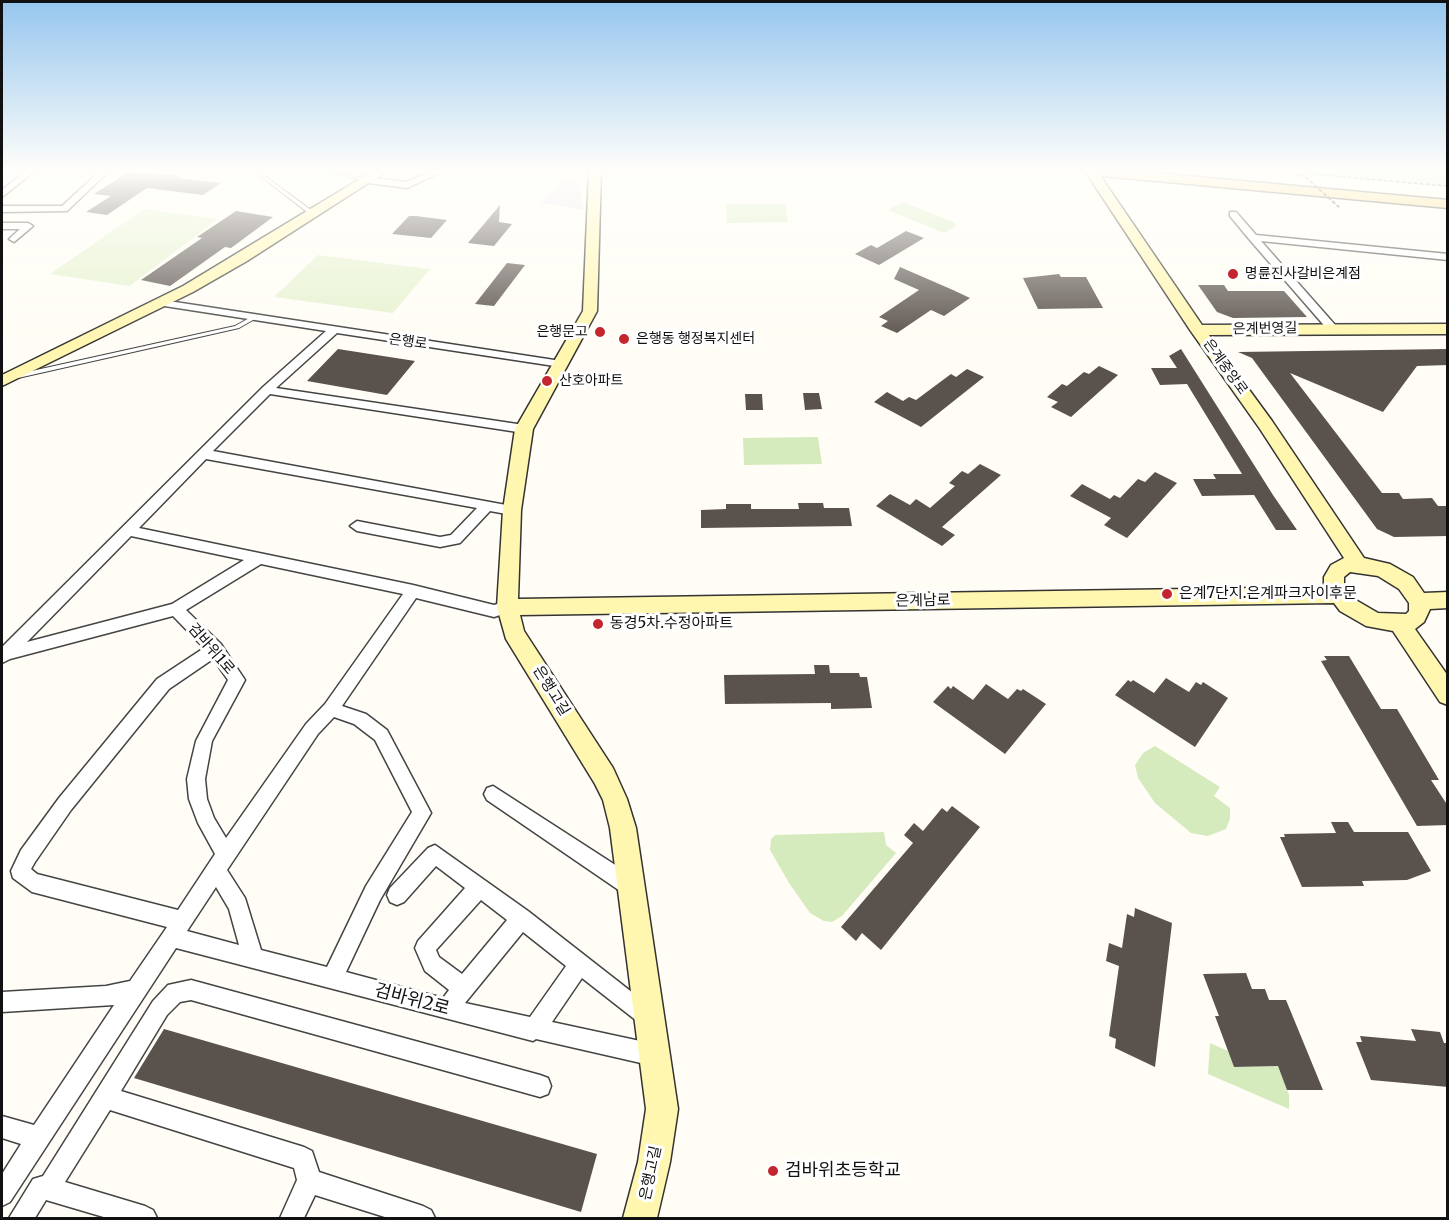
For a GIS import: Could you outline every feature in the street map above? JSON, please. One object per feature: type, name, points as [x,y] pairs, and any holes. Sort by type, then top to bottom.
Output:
[{"type":"street","points":[[14,239],[26,228]]},
{"type":"street","points":[[3,380],[162,303],[291,228]]},
{"type":"street","name":"은행고길","points":[[595,228],[590,311],[524,429],[512,510],[507,607],[514,633],[604,776],[615,799],[623,828],[662,1109],[654,1162],[640,1218]]},
{"type":"street","name":"은계중앙로","points":[[1129,228],[1266,425],[1358,564]]},
{"type":"street","name":"은계번영길","points":[[1245,228],[1332,328]]},
{"type":"street","points":[[1252,237],[1448,256]]},
{"type":"street","name":"은행로","points":[[162,303],[561,364]]},
{"type":"street","name":"검바위1로","points":[[3,656],[267,390],[335,328]]},
{"type":"street","name":"은계번영길","points":[[1198,330],[1448,329]]},
{"type":"street","points":[[267,390],[524,429]]},
{"type":"street","points":[[204,454],[512,510]]},
{"type":"street","points":[[357,526],[440,542],[455,539],[488,505]]},
{"type":"street","points":[[127,530],[413,591],[494,611],[507,607]]},
{"type":"street","points":[[176,609],[259,558]]},
{"type":"street","points":[[1358,564],[1383,569],[1395,575],[1414,592],[1419,600],[1420,609],[1417,616],[1411,622],[1400,624],[1373,620],[1347,605],[1334,586],[1334,577],[1338,570],[1358,564]]},
{"type":"street","points":[[2,1194],[221,862],[312,729],[331,709],[413,591]]},
{"type":"street","name":"은계남로","points":[[507,607],[1339,595]]},
{"type":"street","points":[[1419,600],[1448,600]]},
{"type":"street","name":"검바위1로","points":[[3,656],[176,609],[215,650],[237,680],[204,741],[196,779],[198,799],[221,862]]},
{"type":"street","points":[[1400,624],[1448,695]]},
{"type":"street","name":"검바위2로","points":[[215,650],[163,684],[65,804],[20,871],[32,882],[177,929],[254,958],[447,1010],[654,1055]]},
{"type":"street","points":[[331,709],[360,719],[381,735],[422,813],[373,893],[332,979]]},
{"type":"street","points":[[493,794],[630,886]]},
{"type":"street","points":[[398,895],[435,854],[649,1018]]},
{"type":"street","points":[[221,862],[238,905],[254,958]]},
{"type":"street","points":[[464,987],[432,964],[425,948],[479,886]]},
{"type":"street","points":[[447,1010],[521,918]]},
{"type":"street","points":[[533,1030],[580,964]]},
{"type":"street","points":[[2,1002],[106,996],[137,990]]},
{"type":"street","points":[[48,1189],[160,1008],[175,992],[191,990],[540,1086]]},
{"type":"street","points":[[105,1097],[304,1159],[309,1181],[292,1218]]},
{"type":"street","points":[[2,1127],[38,1138]]},
{"type":"street","points":[[309,1181],[423,1218]]},
{"type":"street","points":[[21,1218],[41,1187],[145,1218]]},
{"type":"lane","points":[[3,380],[237,327],[255,317]]},
{"type":"green space","points":[[117,228],[206,228],[130,286],[50,274]]},
{"type":"green space","points":[[932,228],[953,228],[944,233]]},
{"type":"green space","points":[[318,255],[430,269],[393,313],[274,297]]},
{"type":"green space","points":[[818,437],[822,464],[744,465],[743,438]]},
{"type":"green space","points":[[1155,746],[1220,787],[1214,796],[1230,808],[1230,819],[1226,829],[1208,836],[1191,833],[1155,803],[1138,778],[1135,765],[1143,753]]},
{"type":"green space","points":[[884,832],[886,845],[896,853],[842,916],[832,922],[824,921],[810,913],[770,850],[771,839],[775,835]]},
{"type":"green space","points":[[1210,1043],[1228,1051],[1234,1067],[1278,1066],[1289,1095],[1289,1109],[1208,1074]]},
{"type":"building","points":[[211,228],[258,228],[231,248],[225,247],[170,286],[141,280],[202,238],[197,237]]},
{"type":"building","points":[[398,228],[440,228],[431,238],[392,234]]},
{"type":"building","points":[[481,228],[509,228],[494,246],[468,243]]},
{"type":"building","points":[[906,231],[924,238],[879,265],[855,254],[871,245],[877,248]]},
{"type":"building","points":[[507,263],[525,265],[494,306],[475,304]]},
{"type":"building","points":[[900,267],[970,298],[944,316],[931,310],[897,333],[881,326],[888,321],[879,317],[919,290],[894,279]]},
{"type":"building","points":[[1059,274],[1061,277],[1086,277],[1103,308],[1038,309],[1023,278]]},
{"type":"building","points":[[1198,285],[1224,285],[1228,291],[1284,291],[1307,317],[1233,318],[1217,312]]},
{"type":"building","points":[[338,349],[415,361],[387,395],[307,381]]},
{"type":"building","points":[[1181,349],[1297,530],[1276,530],[1254,495],[1202,496],[1193,479],[1216,479],[1213,474],[1242,474],[1187,384],[1160,385],[1151,368],[1177,368],[1169,356]]},
{"type":"building","points":[[1448,349],[1448,365],[1417,366],[1383,412],[1290,373],[1382,493],[1399,493],[1403,499],[1432,498],[1438,506],[1448,506],[1448,536],[1394,537],[1377,529],[1252,358],[1238,352]]},
{"type":"building","points":[[1099,366],[1118,375],[1071,417],[1051,407],[1058,402],[1047,397],[1062,384],[1067,386],[1084,372],[1089,374]]},
{"type":"building","points":[[967,369],[984,377],[921,427],[874,402],[887,392],[903,401],[909,397],[916,400],[951,374],[956,377]]},
{"type":"building","points":[[803,393],[819,393],[822,409],[805,410]]},
{"type":"building","points":[[745,394],[762,394],[763,410],[746,410]]},
{"type":"building","points":[[980,464],[1001,475],[942,527],[955,535],[942,546],[876,506],[890,494],[910,505],[916,499],[930,508],[955,486],[949,483],[962,471],[968,474]]},
{"type":"building","points":[[1155,472],[1177,483],[1127,538],[1104,525],[1111,518],[1070,496],[1082,484],[1110,499],[1114,495],[1120,498],[1138,479],[1145,482]]},
{"type":"building","points":[[798,503],[823,503],[824,508],[849,508],[852,526],[701,528],[701,510],[726,509],[726,504],[751,504],[751,509],[799,509]]},
{"type":"building","points":[[1324,656],[1349,656],[1381,709],[1397,709],[1439,780],[1431,780],[1448,806],[1448,825],[1417,826],[1321,661],[1327,660]]},
{"type":"building","points":[[814,665],[829,665],[830,673],[859,673],[860,677],[867,677],[872,708],[831,709],[831,703],[725,704],[724,675],[815,674]]},
{"type":"building","points":[[1166,678],[1189,692],[1196,682],[1201,685],[1203,682],[1228,698],[1195,747],[1115,695],[1128,680],[1131,682],[1133,680],[1154,693]]},
{"type":"building","points":[[986,684],[1008,699],[1017,689],[1021,691],[1023,689],[1046,704],[1005,754],[933,702],[948,686],[951,689],[953,686],[973,700]]},
{"type":"building","points":[[952,806],[980,827],[881,950],[862,933],[856,941],[841,927],[913,843],[904,835],[914,823],[923,831],[942,808],[947,812]]},
{"type":"building","points":[[1331,822],[1348,822],[1354,832],[1408,832],[1431,871],[1407,880],[1362,881],[1364,886],[1302,887],[1280,837],[1285,837],[1284,834],[1336,833]]},
{"type":"building","points":[[1135,908],[1172,923],[1155,1067],[1115,1048],[1116,1039],[1109,1036],[1119,966],[1106,961],[1109,943],[1122,948],[1127,914],[1134,917]]},
{"type":"building","points":[[1246,973],[1252,989],[1265,989],[1269,1000],[1286,1000],[1323,1090],[1287,1090],[1278,1066],[1234,1067],[1215,1016],[1219,1016],[1203,974]]},
{"type":"building","points":[[164,1029],[597,1154],[581,1212],[134,1078]]},
{"type":"building","points":[[1411,1029],[1440,1032],[1444,1043],[1448,1043],[1448,1087],[1371,1080],[1356,1042],[1362,1042],[1360,1036],[1416,1041]]},
{"type":"place","name":"명륜진사갈비은계점","points":[[1233,274]]},
{"type":"place","name":"은행문고","points":[[600,332]]},
{"type":"place","name":"은행동 행정복지센터","points":[[624,339]]},
{"type":"place","name":"산호아파트","points":[[547,381]]},
{"type":"place","name":"은계7단지.은계파크자이후문","points":[[1167,594]]},
{"type":"place","name":"동경5차.수정아파트","points":[[598,624]]},
{"type":"place","name":"검바위초등학교","points":[[773,1171]]}]
